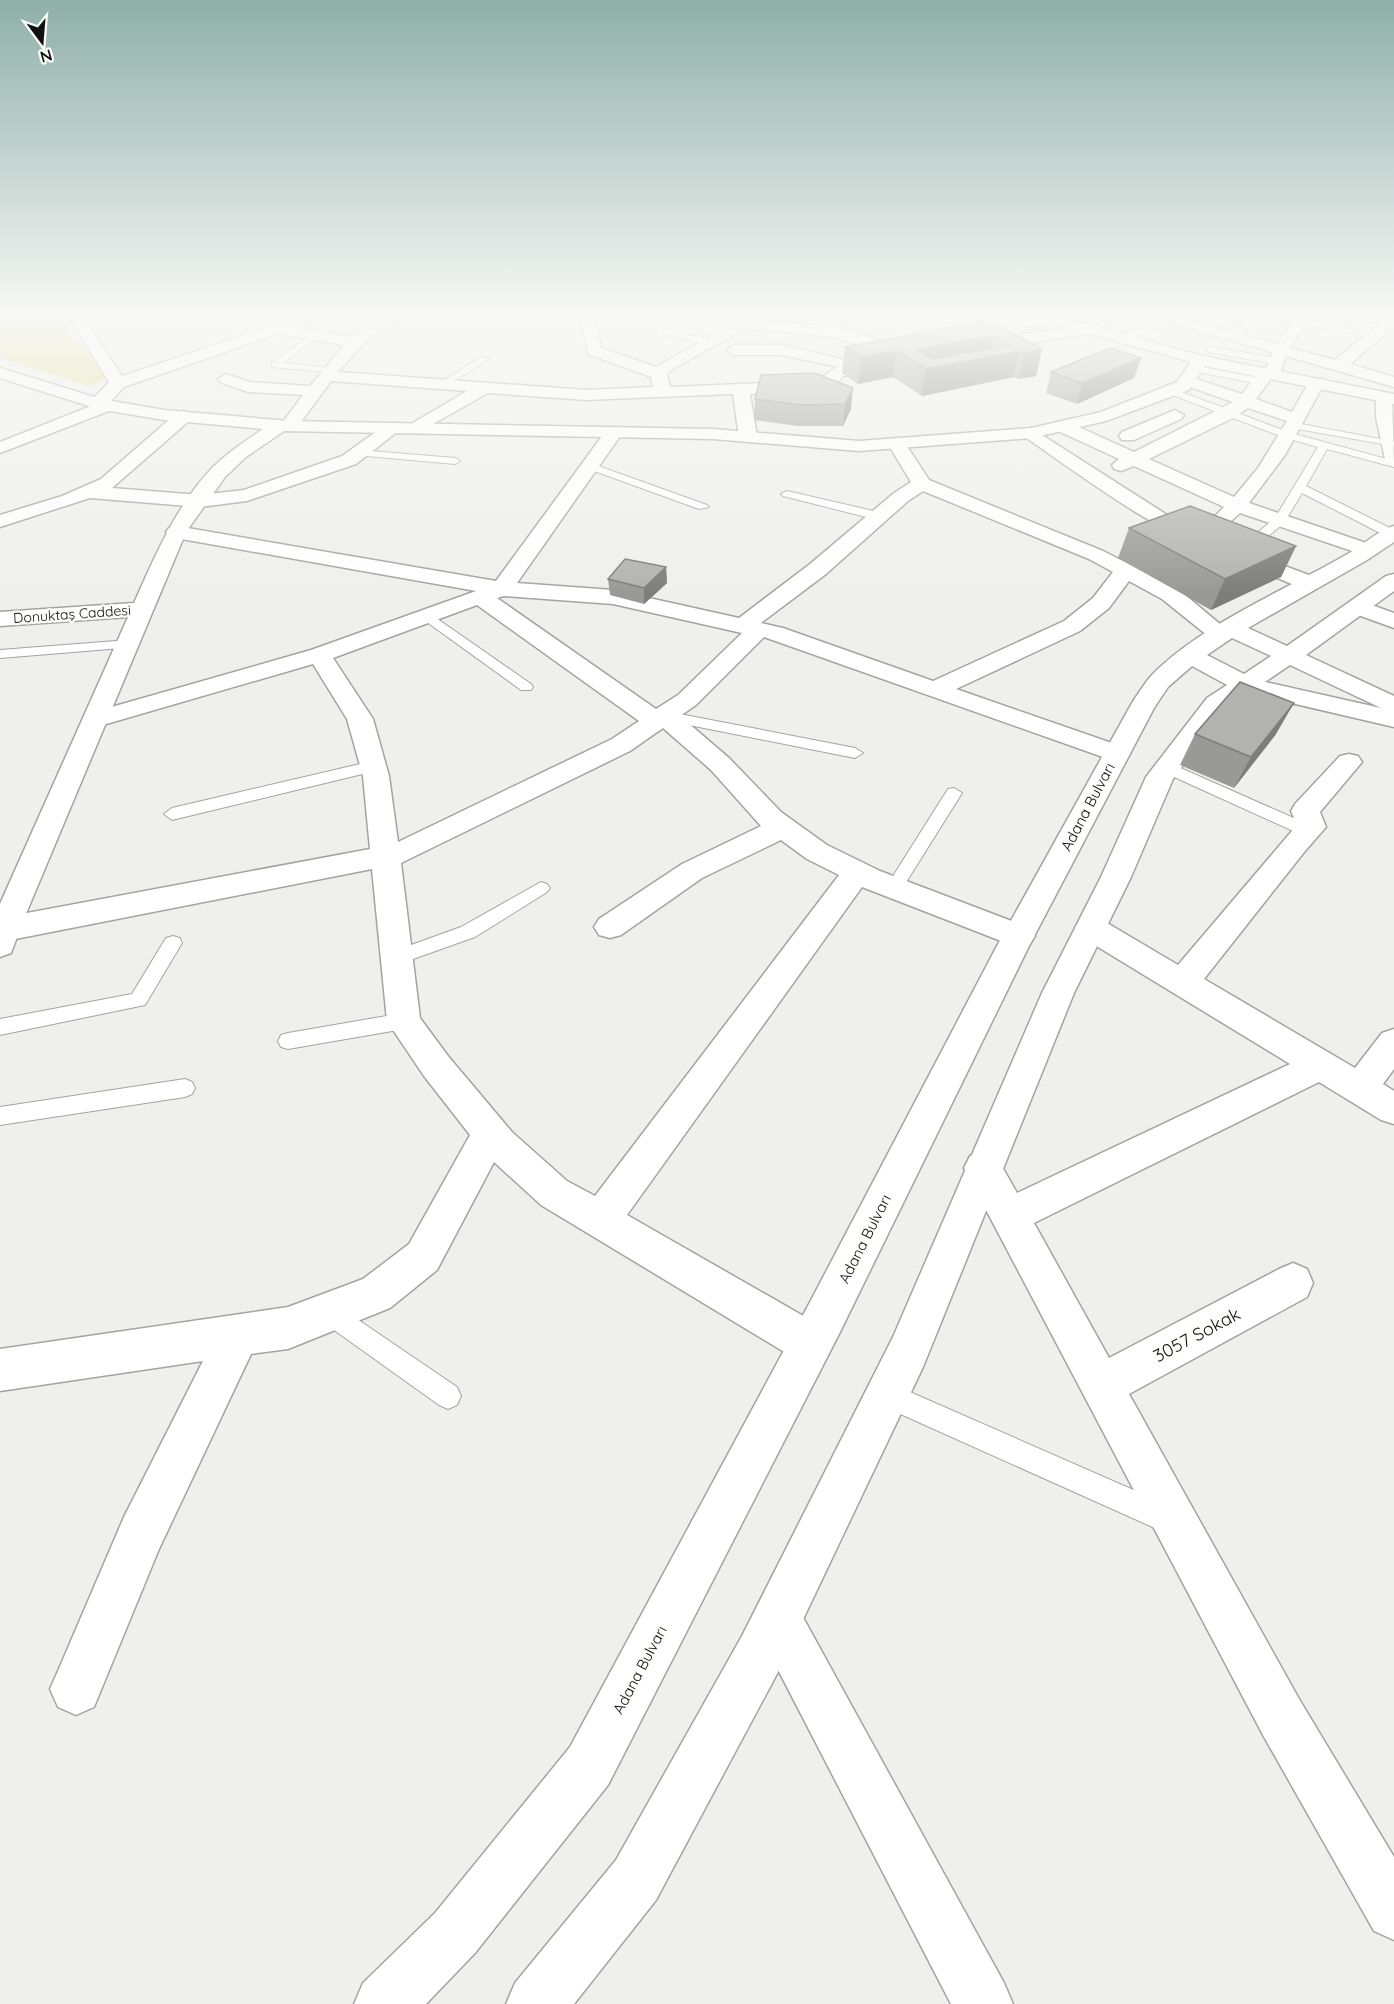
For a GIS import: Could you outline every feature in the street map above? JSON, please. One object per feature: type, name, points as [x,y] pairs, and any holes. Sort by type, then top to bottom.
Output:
[{"type":"street","points":[[0,448],[99,407]]},
{"type":"street","points":[[114,407],[285,426],[623,432],[748,437],[859,446],[1031,433],[1087,420],[1128,407]]},
{"type":"street","points":[[2,934],[176,532],[218,473],[240,453],[285,426],[302,407]]},
{"type":"street","points":[[417,428],[453,407]]},
{"type":"street","points":[[96,719],[319,655],[502,589],[590,466],[623,432],[626,407]]},
{"type":"street","points":[[743,407],[748,437]]},
{"type":"street","points":[[1128,436],[1175,415],[1153,407]]},
{"type":"street","points":[[1094,476],[1135,460],[1238,407]]},
{"type":"street","points":[[1256,407],[1292,426]]},
{"type":"street","points":[[1199,538],[1238,506],[1269,467],[1303,407]]},
{"type":"street","points":[[1391,407],[1392,451]]},
{"type":"street","points":[[0,521],[88,492],[108,483],[184,416]]},
{"type":"street","points":[[1087,420],[1160,447]]},
{"type":"street","points":[[1062,426],[1238,506],[1280,520],[1384,539]]},
{"type":"street","points":[[88,492],[200,501],[256,492],[349,460],[393,428]]},
{"type":"street","points":[[1031,433],[1168,524],[1309,583]]},
{"type":"street","points":[[897,444],[922,484],[1096,555],[1170,594],[1214,640],[1245,685],[1394,719]]},
{"type":"street","points":[[2,934],[401,853],[503,804],[621,744],[687,700],[751,628],[901,496],[922,484]]},
{"type":"street","points":[[176,532],[502,589],[614,597],[751,628],[935,689],[1116,754]]},
{"type":"street","name":"Adana Bulvarı","points":[[384,2004],[455,1933],[589,1766],[811,1344],[1019,936],[1116,754],[1159,682],[1214,640],[1384,539]]},
{"type":"street","points":[[935,689],[1072,626],[1101,603],[1125,571]]},
{"type":"street","points":[[536,2004],[636,1880],[777,1618],[908,1352],[1058,993],[1160,777],[1216,703],[1290,655],[1394,581]]},
{"type":"street","points":[[480,597],[660,719],[720,764],[771,819],[817,852],[894,888],[1019,936]]},
{"type":"street","points":[[1359,607],[1394,621]]},
{"type":"street","name":"Donuktaş Caddesi","points":[[0,620],[144,609]]},
{"type":"street","points":[[1214,640],[1290,655],[1394,705]]},
{"type":"street","points":[[319,655],[360,719],[373,766],[386,856],[404,1021],[436,1066],[491,1132],[554,1193],[811,1344]]},
{"type":"street","points":[[1182,983],[1312,827],[1305,811],[1349,762]]},
{"type":"street","points":[[610,927],[692,871],[783,827]]},
{"type":"street","points":[[600,1220],[857,872]]},
{"type":"street","points":[[1090,928],[1394,1109]]},
{"type":"street","points":[[1360,1088],[1394,1043]]},
{"type":"street","points":[[1009,1216],[1321,1065]]},
{"type":"street","points":[[0,1370],[288,1328],[376,1294],[423,1257],[491,1132]]},
{"type":"street","points":[[983,1168],[1281,1717],[1394,1911]]},
{"type":"street","name":"3057 Sokak","points":[[1101,1386],[1293,1283]]},
{"type":"street","points":[[76,1689],[141,1534],[237,1337]]},
{"type":"street","points":[[777,1618],[983,2004]]},
{"type":"lane","points":[[1211,407],[1228,413],[1392,451]]},
{"type":"lane","points":[[1292,426],[1324,445],[1394,464]]},
{"type":"lane","points":[[1239,555],[1280,520],[1324,445]]},
{"type":"lane","points":[[359,453],[455,461]]},
{"type":"lane","points":[[590,466],[703,507]]},
{"type":"lane","points":[[1299,487],[1384,539]]},
{"type":"lane","points":[[787,494],[878,516]]},
{"type":"lane","points":[[429,617],[526,687]]},
{"type":"lane","points":[[0,654],[129,644]]},
{"type":"lane","points":[[660,719],[855,753]]},
{"type":"lane","points":[[172,814],[373,766]]},
{"type":"lane","points":[[1167,767],[1308,831]]},
{"type":"lane","points":[[894,888],[954,793]]},
{"type":"lane","points":[[396,958],[468,932],[541,888]]},
{"type":"lane","points":[[0,1027],[138,1000],[174,943]]},
{"type":"lane","points":[[288,1041],[404,1021]]},
{"type":"lane","points":[[0,1116],[185,1088]]},
{"type":"lane","points":[[330,1312],[448,1396]]},
{"type":"lane","points":[[887,1395],[1175,1522]]},
{"type":"building","points":[[1190,506],[1296,546],[1225,579],[1129,528]]},
{"type":"building","points":[[625,559],[666,567],[644,588],[608,579]]},
{"type":"building","points":[[1240,682],[1294,703],[1251,757],[1195,734]]}]
